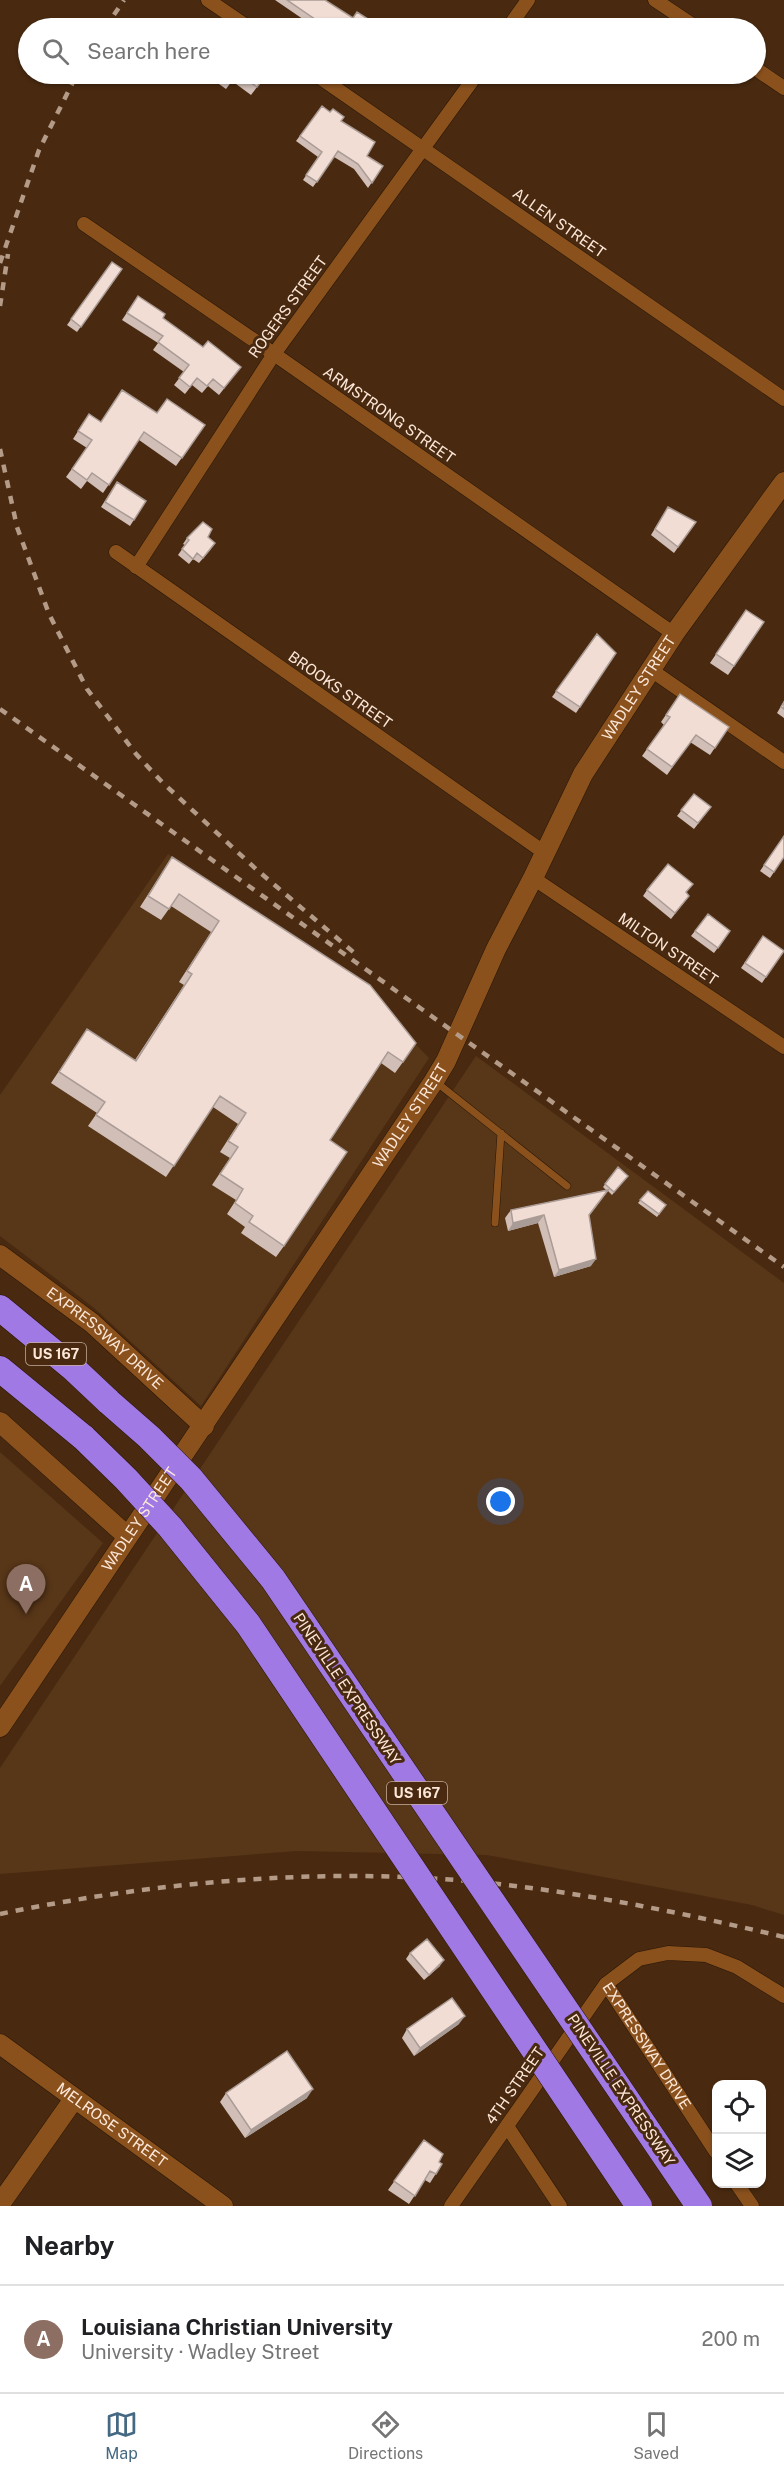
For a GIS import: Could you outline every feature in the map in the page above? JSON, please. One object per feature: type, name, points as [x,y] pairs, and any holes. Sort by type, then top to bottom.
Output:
[{"type":"highway","name":"PINEVILLE EXPRESSWAY","points":[[0,1308],[74,1369],[191,1479],[273,1579],[699,2206]]},
{"type":"highway","name":"US 167","points":[[0,1369],[84,1438],[126,1479],[170,1527],[248,1624],[639,2206]]},
{"type":"street","points":[[208,0],[234,18]]},
{"type":"street","points":[[515,18],[528,0]]},
{"type":"street","points":[[655,0],[682,18]]},
{"type":"street","points":[[766,76],[784,88]]},
{"type":"street","name":"ALLEN STREET","points":[[330,84],[784,399]]},
{"type":"street","name":"ROGERS STREET","points":[[136,567],[274,354],[470,84]]},
{"type":"street","name":"ARMSTRONG STREET","points":[[84,224],[674,634]]},
{"type":"street","name":"WADLEY STREET","points":[[0,1727],[434,1081],[446,1061],[496,949],[583,774],[674,634],[784,482]]},
{"type":"street","name":"BROOKS STREET","points":[[116,552],[545,853]]},
{"type":"street","points":[[651,670],[784,762]]},
{"type":"street","name":"MILTON STREET","points":[[533,878],[782,1045]]},
{"type":"street","name":"EXPRESSWAY DRIVE","points":[[0,1255],[92,1323],[204,1425]]},
{"type":"street","points":[[0,1422],[127,1536]]},
{"type":"street","name":"EXPRESSWAY DRIVE","points":[[712,2144],[606,1984],[639,1959],[668,1953],[706,1955],[737,1967],[784,1996]]},
{"type":"street","name":"4TH STREET","points":[[451,2206],[606,1984]]},
{"type":"street","name":"MELROSE STREET","points":[[0,2044],[217,2204]]},
{"type":"street","points":[[0,2204],[74,2099]]},
{"type":"street","points":[[507,2126],[560,2206]]},
{"type":"street","points":[[740,2188],[752,2206]]},
{"type":"lane","points":[[434,1081],[567,1186]]},
{"type":"lane","points":[[495,1223],[501,1133]]},
{"type":"shaded area","points":[[168,854],[368,996],[429,1058],[201,1406],[93,1307],[0,1236],[0,1095]]},
{"type":"shaded area","points":[[476,1056],[784,1283],[784,1915],[752,1905],[487,1855],[297,1851],[0,1874],[0,1768]]},
{"type":"shaded area","points":[[0,1452],[103,1543],[0,1686]]},
{"type":"building","points":[[287,0],[325,0],[353,18],[313,18]]},
{"type":"building","points":[[357,12],[366,18],[353,18]]},
{"type":"building","points":[[322,106],[330,112],[333,109],[344,117],[341,121],[375,142],[367,156],[383,166],[372,183],[358,164],[338,151],[317,182],[306,175],[322,152],[300,136]]},
{"type":"building","points":[[112,262],[122,269],[81,327],[71,319]]},
{"type":"building","points":[[138,296],[165,314],[163,318],[203,347],[208,341],[241,367],[224,388],[213,379],[207,386],[197,378],[190,387],[179,378],[189,365],[158,342],[163,336],[127,313]]},
{"type":"building","points":[[122,390],[157,413],[167,399],[205,425],[182,458],[144,432],[109,485],[92,473],[87,480],[72,469],[92,440],[78,431],[89,414],[101,422]]},
{"type":"building","points":[[117,482],[146,501],[134,520],[105,502]]},
{"type":"building","points":[[668,507],[696,522],[678,547],[655,529]]},
{"type":"building","points":[[203,522],[212,529],[208,537],[215,543],[203,558],[197,553],[193,559],[182,549],[189,540],[187,538]]},
{"type":"building","points":[[746,610],[764,622],[734,666],[716,654]]},
{"type":"building","points":[[597,634],[616,653],[580,707],[556,691]]},
{"type":"building","points":[[680,694],[729,727],[715,748],[696,735],[672,767],[647,749],[670,717],[666,715]]},
{"type":"building","points":[[694,794],[711,807],[698,823],[681,810]]},
{"type":"building","points":[[784,836],[784,857],[774,872],[764,865]]},
{"type":"building","points":[[172,857],[370,985],[416,1043],[403,1062],[388,1052],[330,1140],[347,1152],[284,1246],[249,1222],[253,1216],[235,1203],[243,1189],[220,1174],[238,1147],[228,1141],[246,1113],[220,1096],[174,1166],[96,1115],[105,1102],[59,1072],[87,1029],[136,1061],[192,974],[187,971],[219,921],[179,894],[169,909],[148,896]]},
{"type":"building","points":[[668,864],[693,884],[686,892],[689,896],[675,913],[647,890]]},
{"type":"building","points":[[708,914],[730,931],[718,948],[695,931]]},
{"type":"building","points":[[763,936],[784,951],[766,977],[745,963]]},
{"type":"building","points":[[618,1167],[628,1176],[614,1192],[605,1184]]},
{"type":"building","points":[[608,1190],[589,1215],[596,1259],[559,1270],[544,1215],[513,1223],[511,1210]]},
{"type":"building","points":[[648,1191],[666,1205],[659,1214],[640,1200]]},
{"type":"building","points":[[427,1939],[444,1960],[429,1975],[410,1953]]},
{"type":"building","points":[[452,1998],[465,2016],[420,2048],[407,2029]]},
{"type":"building","points":[[287,2051],[313,2089],[251,2130],[226,2093]]},
{"type":"building","points":[[424,2140],[443,2154],[439,2162],[442,2164],[436,2174],[430,2171],[415,2196],[394,2181]]},
{"type":"railway","points":[[112,18],[124,0]]},
{"type":"railway","points":[[0,263],[39,150],[72,84]]},
{"type":"railway","points":[[0,306],[8,254]]},
{"type":"railway","points":[[0,449],[17,527],[49,614],[87,689],[136,754],[162,782],[257,870],[358,956]]},
{"type":"railway","points":[[0,709],[784,1267]]},
{"type":"railway","points":[[0,1914],[125,1892],[188,1885],[252,1879],[380,1876],[507,1885],[612,1900],[784,1937]]},
{"type":"place","name":"Louisiana Christian University","points":[[26,1614]]}]
